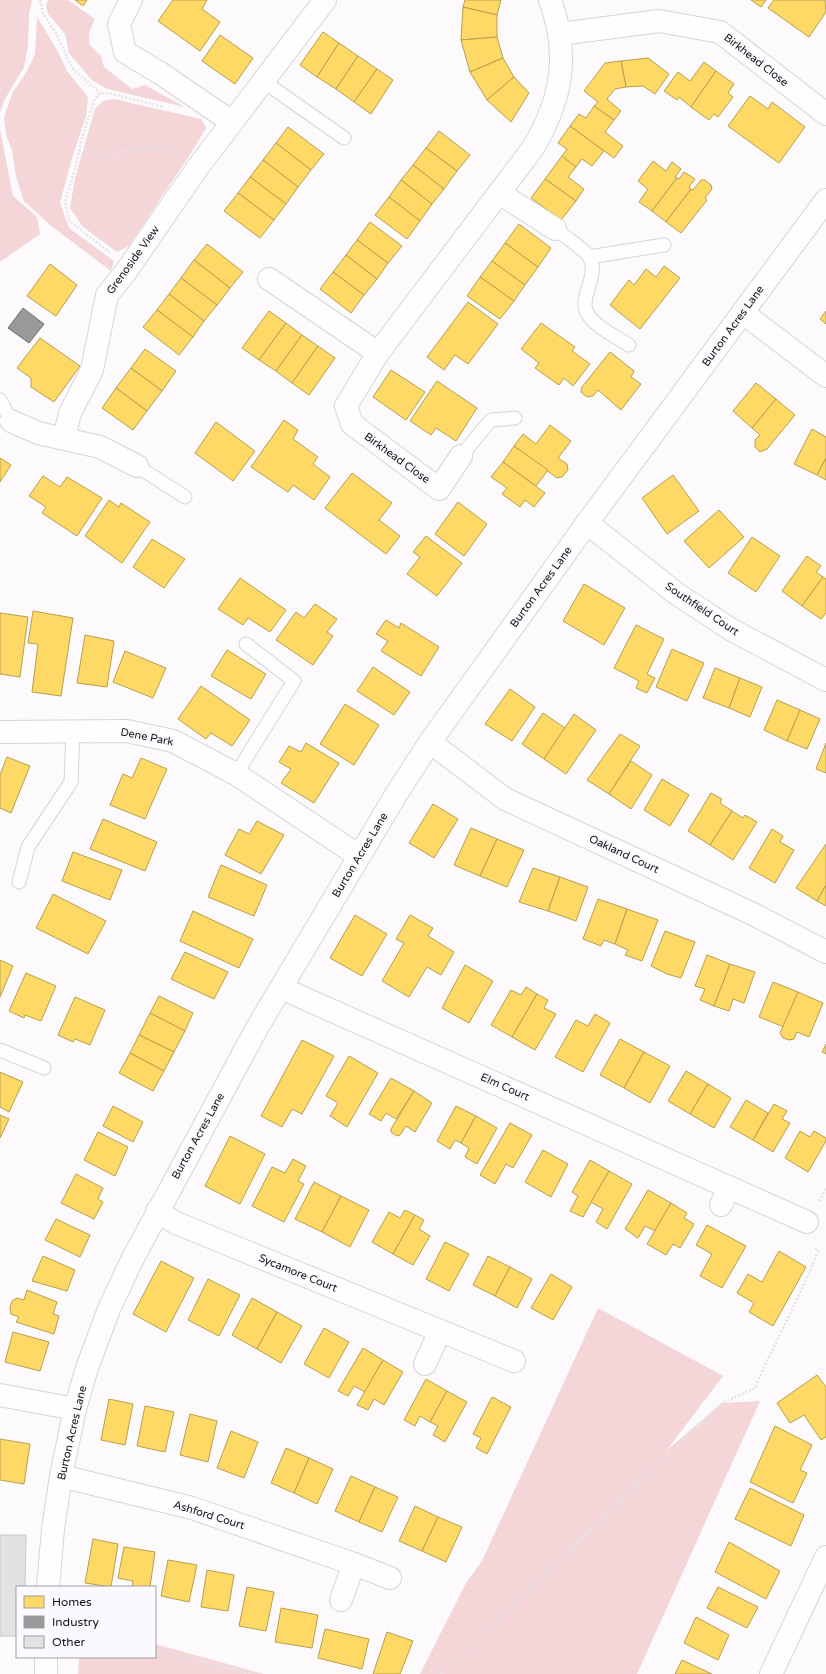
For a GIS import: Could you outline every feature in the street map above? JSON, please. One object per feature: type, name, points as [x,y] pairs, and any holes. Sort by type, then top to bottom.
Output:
[{"type":"street","points":[[131,0],[119,24],[125,52],[160,73],[232,122]]},
{"type":"street","name":"Grenoside View","points":[[64,438],[70,413],[92,370],[107,294],[130,266],[198,167],[324,0]]},
{"type":"street","name":"Birkhead Close","points":[[461,456],[439,489],[352,424],[346,406],[378,353],[533,148],[545,128],[554,106],[560,82],[561,66],[560,34],[550,0]]},
{"type":"street","name":"Birkhead Close","points":[[560,34],[659,21],[720,32],[826,114]]},
{"type":"street","points":[[499,193],[555,229]]},
{"type":"street","name":"Burton Acres Lane","points":[[48,1586],[53,1529],[61,1476],[75,1409],[87,1368],[109,1309],[132,1260],[257,1028],[359,856],[430,742],[587,523],[826,200]]},
{"type":"street","points":[[269,279],[378,353]]},
{"type":"street","points":[[743,313],[826,376]]},
{"type":"street","points":[[11,421],[38,433],[100,447],[137,466]]},
{"type":"street","name":"Southfield Court","points":[[587,523],[677,594],[732,630],[826,680]]},
{"type":"street","name":"Dene Park","points":[[0,732],[126,731],[173,741],[236,774],[359,856]]},
{"type":"street","name":"Oakland Court","points":[[430,742],[505,799],[753,914],[826,952]]},
{"type":"street","name":"Elm Court","points":[[281,988],[725,1196],[806,1222]]},
{"type":"street","name":"Sycamore Court","points":[[158,1211],[176,1223],[514,1361]]},
{"type":"street","points":[[425,1364],[440,1331]]},
{"type":"street","points":[[0,1395],[75,1409]]},
{"type":"street","name":"Ashford Court","points":[[61,1476],[192,1508],[390,1578]]},
{"type":"street","points":[[771,1674],[826,1557]]},
{"type":"street","points":[[341,1600],[354,1564]]},
{"type":"street","points":[[46,1658],[46,1674]]},
{"type":"lane","points":[[263,81],[344,138]]},
{"type":"lane","points":[[555,229],[589,257],[592,273],[586,298],[586,310],[595,323],[629,345]]},
{"type":"lane","points":[[589,257],[664,245]]},
{"type":"lane","points":[[0,400],[11,421]]},
{"type":"lane","name":"Birkhead Close","points":[[461,456],[491,420],[514,418]]},
{"type":"lane","points":[[137,466],[185,497]]},
{"type":"lane","points":[[236,774],[294,681],[246,644]]},
{"type":"lane","points":[[19,882],[28,847],[71,782],[73,731]]},
{"type":"lane","points":[[0,1050],[44,1068]]},
{"type":"path","points":[[40,0],[43,13],[56,33],[72,68],[100,93],[113,94],[164,108]]},
{"type":"path","points":[[100,93],[95,99],[83,134],[65,202],[69,220],[97,244],[130,266]]},
{"type":"path","points":[[79,151],[102,158],[112,157],[121,151],[168,148],[198,167]]},
{"type":"path","points":[[441,1674],[722,1403],[755,1388],[769,1355],[805,1285],[818,1251],[800,1234],[826,1190]]},
{"type":"path","points":[[156,1649],[250,1674]]},
{"type":"shaded area","points":[[0,0],[32,0],[29,14],[28,46],[24,67],[5,99],[0,112]]},
{"type":"shaded area","points":[[48,0],[68,0],[95,19],[89,33],[89,44],[101,56],[104,67],[132,89],[145,85],[185,107],[107,89],[92,80],[69,53],[65,34],[48,14],[46,6]]},
{"type":"shaded area","points":[[37,17],[57,50],[67,71],[88,97],[86,116],[72,158],[60,203],[69,228],[114,261],[111,271],[50,225],[24,201],[16,177],[12,150],[6,135],[4,117],[13,92],[27,71],[35,54]]},
{"type":"shaded area","points":[[114,99],[201,119],[206,128],[129,246],[117,252],[83,227],[70,208],[75,178],[95,109],[103,101]]},
{"type":"shaded area","points":[[0,129],[13,196],[37,217],[40,234],[0,262]]},
{"type":"shaded area","points":[[598,1308],[723,1376],[666,1451],[722,1403],[760,1401],[637,1674],[420,1674],[466,1583],[482,1561]]},
{"type":"shaded area","points":[[156,1644],[264,1674],[78,1674],[79,1658],[156,1658]]},
{"type":"building: Homes","points":[[75,0],[87,0],[83,6]]},
{"type":"building: Homes","points":[[173,0],[207,0],[202,9],[220,22],[200,51],[158,21]]},
{"type":"building: Homes","points":[[465,0],[501,0],[497,15],[463,7]]},
{"type":"building: Homes","points":[[751,0],[766,0],[761,7]]},
{"type":"building: Homes","points":[[774,0],[825,0],[826,12],[809,37],[768,8]]},
{"type":"building: Homes","points":[[463,7],[497,15],[497,37],[461,40]]},
{"type":"building: Homes","points":[[323,32],[339,43],[317,77],[300,65]]},
{"type":"building: Homes","points":[[220,35],[253,58],[235,84],[202,61]]},
{"type":"building: Homes","points":[[497,37],[503,58],[470,72],[461,40]]},
{"type":"building: Homes","points":[[339,43],[358,56],[336,89],[317,77]]},
{"type":"building: Homes","points":[[358,56],[377,69],[354,102],[336,89]]},
{"type":"building: Homes","points":[[503,58],[514,77],[487,100],[470,72]]},
{"type":"building: Homes","points":[[648,58],[669,74],[655,94],[643,86],[626,87],[621,61]]},
{"type":"building: Homes","points":[[621,61],[626,87],[615,89],[607,99],[621,111],[614,120],[594,106],[598,102],[584,91],[605,63]]},
{"type":"building: Homes","points":[[704,62],[716,71],[691,107],[679,97],[677,100],[664,91],[678,72],[690,81]]},
{"type":"building: Homes","points":[[377,69],[393,80],[371,114],[354,102]]},
{"type":"building: Homes","points":[[716,71],[734,84],[728,93],[733,97],[718,117],[714,114],[709,120],[691,107]]},
{"type":"building: Homes","points":[[514,77],[529,93],[511,122],[487,100]]},
{"type":"building: Homes","points":[[750,96],[768,109],[772,102],[805,127],[779,163],[728,126]]},
{"type":"building: Homes","points":[[594,106],[614,120],[605,132],[623,146],[614,158],[570,126],[579,114],[586,118]]},
{"type":"building: Homes","points":[[570,126],[604,151],[592,166],[582,159],[576,167],[562,156],[567,149],[558,143]]},
{"type":"building: Homes","points":[[288,127],[324,154],[311,170],[276,143]]},
{"type":"building: Homes","points":[[439,131],[470,155],[457,171],[426,148]]},
{"type":"building: Homes","points":[[276,143],[311,170],[298,187],[263,160]]},
{"type":"building: Homes","points":[[426,148],[457,171],[444,189],[413,165]]},
{"type":"building: Homes","points":[[562,156],[576,167],[568,177],[584,189],[576,201],[545,179]]},
{"type":"building: Homes","points":[[263,160],[298,187],[286,204],[250,177]]},
{"type":"building: Homes","points":[[653,161],[666,171],[672,162],[681,169],[675,177],[677,178],[652,211],[639,202],[648,189],[638,181]]},
{"type":"building: Homes","points":[[413,165],[444,189],[432,204],[401,180]]},
{"type":"building: Homes","points":[[684,172],[695,179],[689,187],[691,189],[666,222],[652,211],[677,178],[679,179]]},
{"type":"building: Homes","points":[[250,177],[286,204],[274,220],[238,193]]},
{"type":"building: Homes","points":[[545,179],[576,201],[561,220],[531,198]]},
{"type":"building: Homes","points":[[401,180],[432,204],[420,221],[389,197]]},
{"type":"building: Homes","points":[[701,180],[705,180],[711,185],[712,189],[705,198],[707,200],[681,233],[666,222],[691,189],[693,190]]},
{"type":"building: Homes","points":[[238,193],[274,220],[260,238],[224,211]]},
{"type":"building: Homes","points":[[389,197],[420,221],[407,239],[375,215]]},
{"type":"building: Homes","points":[[370,222],[402,246],[388,263],[357,240]]},
{"type":"building: Homes","points":[[519,224],[551,248],[538,267],[505,243]]},
{"type":"building: Homes","points":[[357,240],[388,263],[377,279],[346,255]]},
{"type":"building: Homes","points":[[505,243],[538,267],[525,285],[492,261]]},
{"type":"building: Homes","points":[[207,244],[243,272],[230,288],[194,260]]},
{"type":"building: Homes","points":[[346,255],[377,279],[364,295],[333,272]]},
{"type":"building: Homes","points":[[194,260],[230,288],[217,305],[181,278]]},
{"type":"building: Homes","points":[[492,261],[525,285],[514,301],[480,277]]},
{"type":"building: Homes","points":[[50,264],[77,285],[56,316],[27,296]]},
{"type":"building: Homes","points":[[664,266],[680,278],[640,329],[610,305],[629,280],[634,285],[646,269],[656,277]]},
{"type":"building: Homes","points":[[333,272],[364,295],[351,313],[320,289]]},
{"type":"building: Homes","points":[[480,277],[514,301],[500,319],[467,296]]},
{"type":"building: Homes","points":[[181,278],[217,305],[204,321],[169,294]]},
{"type":"building: Homes","points":[[169,294],[204,321],[193,337],[157,310]]},
{"type":"building: Homes","points":[[468,302],[498,324],[468,364],[455,355],[444,370],[427,357]]},
{"type":"building: Homes","points":[[157,310],[193,337],[179,355],[143,327]]},
{"type":"building: Homes","points":[[269,311],[286,323],[259,360],[242,348]]},
{"type":"building: Homes","points":[[826,311],[826,324],[820,319]]},
{"type":"building: Homes","points":[[286,323],[302,335],[276,371],[259,360]]},
{"type":"building: Homes","points":[[541,323],[575,347],[572,351],[590,364],[573,386],[564,378],[559,385],[535,368],[539,363],[521,349]]},
{"type":"building: Homes","points":[[302,335],[318,346],[292,383],[276,371]]},
{"type":"building: Homes","points":[[40,338],[80,366],[54,402],[31,387],[31,378],[17,368]]},
{"type":"building: Homes","points":[[318,346],[335,358],[309,395],[292,383]]},
{"type":"building: Homes","points":[[145,349],[176,371],[162,391],[131,368]]},
{"type":"building: Homes","points":[[610,352],[634,371],[631,377],[641,384],[621,410],[598,390],[593,396],[587,397],[581,392],[582,387]]},
{"type":"building: Homes","points":[[131,368],[162,391],[147,411],[116,388]]},
{"type":"building: Homes","points":[[391,370],[425,392],[406,420],[373,397]]},
{"type":"building: Homes","points":[[437,381],[477,408],[456,441],[436,428],[431,435],[410,421]]},
{"type":"building: Homes","points":[[756,383],[776,399],[752,428],[733,411]]},
{"type":"building: Homes","points":[[116,388],[147,411],[133,430],[102,408]]},
{"type":"building: Homes","points":[[776,399],[795,415],[767,449],[760,452],[755,447],[755,440],[760,435],[752,428]]},
{"type":"building: Homes","points":[[284,420],[298,430],[293,439],[318,457],[313,464],[330,477],[314,500],[293,485],[288,492],[251,467]]},
{"type":"building: Homes","points":[[216,422],[255,451],[233,481],[195,453]]},
{"type":"building: Homes","points":[[550,425],[571,441],[558,458],[567,464],[568,470],[562,477],[557,478],[514,446],[523,434],[536,444]]},
{"type":"building: Homes","points":[[812,429],[826,437],[826,458],[817,475],[794,464]]},
{"type":"building: Homes","points":[[514,446],[548,470],[536,486],[503,462]]},
{"type":"building: Homes","points":[[0,458],[11,465],[0,482]]},
{"type":"building: Homes","points":[[826,458],[826,480],[817,475]]},
{"type":"building: Homes","points":[[503,462],[545,493],[534,507],[525,500],[520,507],[502,494],[507,488],[491,477]]},
{"type":"building: Homes","points":[[352,473],[392,503],[379,520],[400,536],[386,554],[325,508]]},
{"type":"building: Homes","points":[[673,475],[699,511],[667,534],[642,498]]},
{"type":"building: Homes","points":[[43,476],[60,487],[67,477],[102,498],[77,536],[42,513],[46,507],[29,496]]},
{"type":"building: Homes","points":[[109,500],[119,507],[121,503],[150,522],[122,563],[85,536]]},
{"type":"building: Homes","points":[[458,502],[487,524],[464,556],[435,534]]},
{"type":"building: Homes","points":[[719,510],[744,537],[709,568],[684,541]]},
{"type":"building: Homes","points":[[426,536],[462,563],[437,596],[407,574],[420,557],[413,552]]},
{"type":"building: Homes","points":[[752,537],[780,556],[756,592],[728,573]]},
{"type":"building: Homes","points":[[152,539],[185,559],[164,588],[133,567]]},
{"type":"building: Homes","points":[[807,556],[821,566],[816,572],[823,577],[802,606],[782,591]]},
{"type":"building: Homes","points":[[823,577],[826,579],[826,613],[821,619],[802,606]]},
{"type":"building: Homes","points":[[240,578],[286,610],[270,632],[248,618],[243,625],[218,609]]},
{"type":"building: Homes","points":[[584,584],[625,608],[604,645],[563,621]]},
{"type":"building: Homes","points":[[315,604],[337,619],[327,632],[333,636],[313,665],[276,640],[296,612],[304,618]]},
{"type":"building: Homes","points":[[33,611],[73,618],[61,696],[32,692],[38,644],[28,643]]},
{"type":"building: Homes","points":[[0,613],[28,617],[20,677],[0,674]]},
{"type":"building: Homes","points":[[386,620],[399,628],[401,623],[439,647],[421,676],[381,651],[388,641],[376,634]]},
{"type":"building: Homes","points":[[636,625],[664,639],[647,674],[655,678],[647,693],[636,688],[639,681],[614,668]]},
{"type":"building: Homes","points":[[85,635],[114,641],[107,687],[77,683]]},
{"type":"building: Homes","points":[[672,649],[704,663],[687,701],[656,687]]},
{"type":"building: Homes","points":[[227,650],[266,674],[251,699],[211,676]]},
{"type":"building: Homes","points":[[125,651],[166,668],[153,698],[113,682]]},
{"type":"building: Homes","points":[[373,667],[410,692],[394,715],[357,691]]},
{"type":"building: Homes","points":[[715,668],[740,678],[729,708],[703,698]]},
{"type":"building: Homes","points":[[740,678],[762,687],[750,717],[729,708]]},
{"type":"building: Homes","points":[[201,686],[250,720],[232,746],[211,733],[206,739],[178,719]]},
{"type":"building: Homes","points":[[510,689],[535,707],[512,741],[485,724]]},
{"type":"building: Homes","points":[[777,700],[800,710],[787,741],[764,730]]},
{"type":"building: Homes","points":[[345,704],[379,725],[354,765],[320,744]]},
{"type":"building: Homes","points":[[800,710],[820,719],[807,749],[787,741]]},
{"type":"building: Homes","points":[[543,713],[565,728],[544,759],[522,744]]},
{"type":"building: Homes","points":[[574,714],[596,730],[566,774],[544,759]]},
{"type":"building: Homes","points":[[620,734],[640,746],[609,794],[587,780]]},
{"type":"building: Homes","points":[[306,743],[339,763],[314,803],[281,783],[291,769],[279,762],[289,746],[301,752]]},
{"type":"building: Homes","points":[[826,743],[826,773],[816,769]]},
{"type":"building: Homes","points":[[7,757],[30,766],[11,813],[0,808],[0,775]]},
{"type":"building: Homes","points":[[141,758],[167,769],[145,819],[110,805],[123,774],[132,778]]},
{"type":"building: Homes","points":[[631,761],[652,775],[631,809],[609,794]]},
{"type":"building: Homes","points":[[662,779],[689,795],[670,826],[644,810]]},
{"type":"building: Homes","points":[[711,793],[722,799],[720,803],[732,811],[710,845],[688,831]]},
{"type":"building: Homes","points":[[433,804],[458,819],[434,858],[409,843]]},
{"type":"building: Homes","points":[[732,811],[743,818],[745,815],[757,822],[733,860],[710,845]]},
{"type":"building: Homes","points":[[103,819],[157,842],[145,871],[90,849]]},
{"type":"building: Homes","points":[[257,821],[284,835],[261,874],[225,855],[239,829],[249,834]]},
{"type":"building: Homes","points":[[471,828],[497,839],[480,876],[454,865]]},
{"type":"building: Homes","points":[[772,829],[783,836],[780,842],[794,850],[775,883],[749,868]]},
{"type":"building: Homes","points":[[497,839],[524,850],[507,887],[480,876]]},
{"type":"building: Homes","points":[[826,844],[826,885],[817,901],[796,888]]},
{"type":"building: Homes","points":[[73,852],[122,870],[110,900],[62,881]]},
{"type":"building: Homes","points":[[221,865],[267,885],[254,916],[208,897]]},
{"type":"building: Homes","points":[[533,868],[560,877],[548,911],[519,902]]},
{"type":"building: Homes","points":[[560,877],[588,887],[576,921],[548,911]]},
{"type":"building: Homes","points":[[826,885],[826,906],[817,901]]},
{"type":"building: Homes","points":[[53,894],[106,921],[88,954],[36,928]]},
{"type":"building: Homes","points":[[598,899],[627,909],[615,944],[604,940],[601,946],[583,939]]},
{"type":"building: Homes","points":[[627,909],[658,920],[642,961],[625,955],[628,950],[615,944]]},
{"type":"building: Homes","points":[[193,911],[253,939],[239,968],[180,941]]},
{"type":"building: Homes","points":[[355,915],[387,934],[362,976],[330,958]]},
{"type":"building: Homes","points":[[410,915],[433,928],[428,936],[454,952],[441,975],[427,967],[409,997],[382,981],[404,943],[396,939]]},
{"type":"building: Homes","points":[[665,931],[695,942],[681,978],[667,974],[651,966]]},
{"type":"building: Homes","points":[[185,952],[228,972],[214,999],[171,979]]},
{"type":"building: Homes","points":[[707,955],[730,964],[714,1006],[700,1000],[705,989],[695,986]]},
{"type":"building: Homes","points":[[0,960],[13,966],[0,997]]},
{"type":"building: Homes","points":[[730,964],[755,972],[744,1003],[733,999],[729,1011],[714,1006]]},
{"type":"building: Homes","points":[[465,965],[493,981],[469,1023],[442,1008]]},
{"type":"building: Homes","points":[[26,973],[56,986],[41,1021],[25,1015],[24,1018],[9,1011]]},
{"type":"building: Homes","points":[[773,982],[798,992],[784,1027],[759,1017]]},
{"type":"building: Homes","points":[[526,987],[537,994],[512,1037],[491,1025],[511,990],[521,995]]},
{"type":"building: Homes","points":[[798,992],[823,1003],[809,1037],[797,1032],[794,1039],[789,1040],[783,1038],[780,1033]]},
{"type":"building: Homes","points":[[537,994],[548,1000],[544,1008],[556,1014],[535,1050],[512,1037]]},
{"type":"building: Homes","points":[[159,996],[193,1013],[185,1031],[150,1013]]},
{"type":"building: Homes","points":[[75,997],[105,1010],[90,1045],[75,1039],[73,1042],[58,1035]]},
{"type":"building: Homes","points":[[150,1013],[185,1031],[174,1052],[139,1035]]},
{"type":"building: Homes","points":[[595,1014],[610,1023],[583,1072],[555,1057],[576,1020],[588,1026]]},
{"type":"building: Homes","points":[[139,1035],[174,1052],[164,1071],[130,1053]]},
{"type":"building: Homes","points":[[620,1039],[644,1052],[624,1088],[600,1075]]},
{"type":"building: Homes","points":[[302,1040],[334,1056],[302,1114],[292,1109],[282,1127],[261,1116]]},
{"type":"building: Homes","points":[[826,1044],[826,1054],[822,1052]]},
{"type":"building: Homes","points":[[644,1052],[670,1066],[650,1103],[624,1088]]},
{"type":"building: Homes","points":[[130,1053],[164,1071],[153,1091],[119,1073]]},
{"type":"building: Homes","points":[[349,1056],[378,1073],[347,1127],[330,1116],[338,1103],[326,1096]]},
{"type":"building: Homes","points":[[686,1071],[708,1084],[690,1114],[668,1101]]},
{"type":"building: Homes","points":[[0,1072],[23,1082],[9,1112],[0,1107]]},
{"type":"building: Homes","points":[[391,1078],[414,1091],[396,1119],[386,1113],[381,1121],[369,1114]]},
{"type":"building: Homes","points":[[708,1084],[731,1098],[714,1128],[690,1114]]},
{"type":"building: Homes","points":[[414,1091],[432,1103],[415,1132],[406,1126],[400,1135],[397,1136],[391,1132],[391,1129]]},
{"type":"building: Homes","points":[[746,1100],[768,1113],[753,1140],[730,1127]]},
{"type":"building: Homes","points":[[774,1104],[787,1111],[782,1119],[790,1123],[773,1152],[753,1140]]},
{"type":"building: Homes","points":[[113,1106],[143,1122],[133,1142],[103,1126]]},
{"type":"building: Homes","points":[[456,1106],[476,1116],[461,1143],[455,1140],[450,1149],[437,1141]]},
{"type":"building: Homes","points":[[0,1115],[9,1119],[0,1138]]},
{"type":"building: Homes","points":[[476,1116],[497,1128],[477,1164],[465,1157],[469,1148],[461,1143]]},
{"type":"building: Homes","points":[[510,1123],[532,1135],[513,1168],[506,1164],[495,1184],[480,1175]]},
{"type":"building: Homes","points":[[800,1131],[810,1137],[814,1131],[826,1138],[826,1141],[808,1172],[785,1158]]},
{"type":"building: Homes","points":[[98,1132],[128,1147],[115,1176],[84,1160]]},
{"type":"building: Homes","points":[[230,1136],[265,1154],[240,1204],[205,1186]]},
{"type":"building: Homes","points":[[543,1150],[568,1164],[551,1197],[525,1182]]},
{"type":"building: Homes","points":[[293,1159],[306,1166],[298,1181],[304,1184],[284,1222],[252,1206],[272,1167],[285,1173]]},
{"type":"building: Homes","points":[[590,1160],[609,1171],[583,1217],[570,1211],[578,1196],[572,1192]]},
{"type":"building: Homes","points":[[609,1171],[632,1184],[607,1229],[596,1222],[603,1209],[591,1202]]},
{"type":"building: Homes","points":[[76,1174],[103,1188],[98,1199],[103,1202],[94,1219],[61,1203]]},
{"type":"building: Homes","points":[[314,1182],[341,1196],[322,1232],[295,1219]]},
{"type":"building: Homes","points":[[648,1190],[671,1203],[655,1231],[645,1226],[638,1238],[625,1229]]},
{"type":"building: Homes","points":[[341,1196],[369,1210],[350,1247],[322,1232]]},
{"type":"building: Homes","points":[[671,1203],[687,1213],[684,1218],[694,1224],[680,1248],[673,1244],[666,1255],[647,1244]]},
{"type":"building: Homes","points":[[405,1210],[415,1215],[393,1254],[372,1242],[389,1212],[400,1218]]},
{"type":"building: Homes","points":[[415,1215],[424,1220],[419,1229],[430,1236],[413,1265],[393,1254]]},
{"type":"building: Homes","points":[[56,1219],[90,1235],[80,1257],[45,1240]]},
{"type":"building: Homes","points":[[707,1225],[746,1246],[722,1288],[700,1276],[712,1254],[696,1245]]},
{"type":"building: Homes","points":[[445,1242],[469,1254],[449,1291],[426,1279]]},
{"type":"building: Homes","points":[[779,1251],[806,1267],[773,1326],[749,1312],[754,1303],[737,1293],[748,1274],[762,1282]]},
{"type":"building: Homes","points":[[43,1256],[75,1270],[67,1291],[32,1281]]},
{"type":"building: Homes","points":[[488,1256],[510,1267],[495,1296],[473,1285]]},
{"type":"building: Homes","points":[[161,1261],[194,1278],[166,1332],[133,1314]]},
{"type":"building: Homes","points":[[510,1267],[532,1279],[517,1308],[495,1296]]},
{"type":"building: Homes","points":[[551,1274],[572,1287],[553,1320],[531,1308]]},
{"type":"building: Homes","points":[[208,1279],[240,1295],[219,1336],[188,1320]]},
{"type":"building: Homes","points":[[27,1290],[57,1302],[53,1314],[59,1316],[54,1334],[16,1322],[19,1317],[11,1314],[10,1308],[12,1301],[17,1298],[24,1300]]},
{"type":"building: Homes","points":[[252,1298],[277,1312],[257,1349],[232,1335]]},
{"type":"building: Homes","points":[[277,1312],[302,1326],[281,1363],[257,1349]]},
{"type":"building: Homes","points":[[324,1328],[349,1342],[329,1378],[304,1364]]},
{"type":"building: Homes","points":[[13,1332],[49,1342],[40,1371],[5,1362]]},
{"type":"building: Homes","points":[[363,1348],[383,1360],[365,1392],[354,1386],[348,1396],[338,1391]]},
{"type":"building: Homes","points":[[383,1360],[403,1372],[384,1405],[374,1399],[368,1410],[357,1405]]},
{"type":"building: Homes","points":[[817,1375],[826,1387],[826,1437],[821,1440],[804,1415],[790,1423],[777,1403]]},
{"type":"building: Homes","points":[[426,1379],[447,1391],[430,1422],[420,1416],[415,1426],[404,1420]]},
{"type":"building: Homes","points":[[447,1391],[467,1402],[445,1442],[433,1435],[438,1426],[430,1422]]},
{"type":"building: Homes","points":[[492,1397],[511,1407],[487,1454],[476,1448],[481,1438],[473,1434]]},
{"type":"building: Homes","points":[[109,1399],[133,1404],[125,1445],[101,1440]]},
{"type":"building: Homes","points":[[145,1406],[174,1412],[165,1452],[137,1446]]},
{"type":"building: Homes","points":[[190,1414],[217,1421],[208,1462],[180,1455]]},
{"type":"building: Homes","points":[[775,1426],[812,1445],[800,1470],[807,1473],[793,1503],[750,1482]]},
{"type":"building: Homes","points":[[231,1431],[258,1442],[244,1478],[217,1468]]},
{"type":"building: Homes","points":[[0,1439],[30,1444],[24,1484],[0,1480]]},
{"type":"building: Homes","points":[[286,1448],[309,1458],[294,1493],[271,1483]]},
{"type":"building: Homes","points":[[309,1458],[333,1469],[317,1504],[294,1493]]},
{"type":"building: Homes","points":[[351,1476],[375,1487],[359,1522],[335,1511]]},
{"type":"building: Homes","points":[[375,1487],[398,1497],[382,1532],[359,1522]]},
{"type":"building: Homes","points":[[750,1488],[804,1515],[791,1546],[735,1519]]},
{"type":"building: Homes","points":[[415,1506],[438,1517],[422,1551],[399,1541]]},
{"type":"building: Homes","points":[[438,1517],[462,1527],[446,1562],[422,1551]]},
{"type":"building: Homes","points":[[93,1539],[118,1544],[111,1586],[85,1583]]},
{"type":"building: Homes","points":[[729,1542],[780,1571],[766,1599],[715,1572]]},
{"type":"building: Homes","points":[[124,1547],[155,1552],[150,1586],[132,1586],[133,1581],[118,1578]]},
{"type":"building: Homes","points":[[168,1560],[197,1565],[189,1602],[161,1596]]},
{"type":"building: Homes","points":[[207,1570],[234,1575],[228,1611],[201,1607]]},
{"type":"building: Homes","points":[[247,1587],[274,1592],[266,1631],[239,1626]]},
{"type":"building: Homes","points":[[718,1587],[758,1607],[747,1628],[707,1608]]},
{"type":"building: Homes","points":[[281,1608],[318,1615],[312,1648],[275,1642]]},
{"type":"building: Homes","points":[[696,1617],[729,1635],[718,1660],[684,1643]]},
{"type":"building: Homes","points":[[325,1629],[369,1639],[362,1669],[318,1658]]},
{"type":"building: Homes","points":[[387,1632],[413,1641],[400,1674],[373,1674]]},
{"type":"building: Homes","points":[[682,1660],[712,1674],[675,1674]]},
{"type":"building: Industry","points":[[23,308],[44,324],[29,343],[8,328]]},
{"type":"building: Other","points":[[0,1535],[26,1535],[25,1586],[16,1586],[16,1636],[0,1636]]}]
